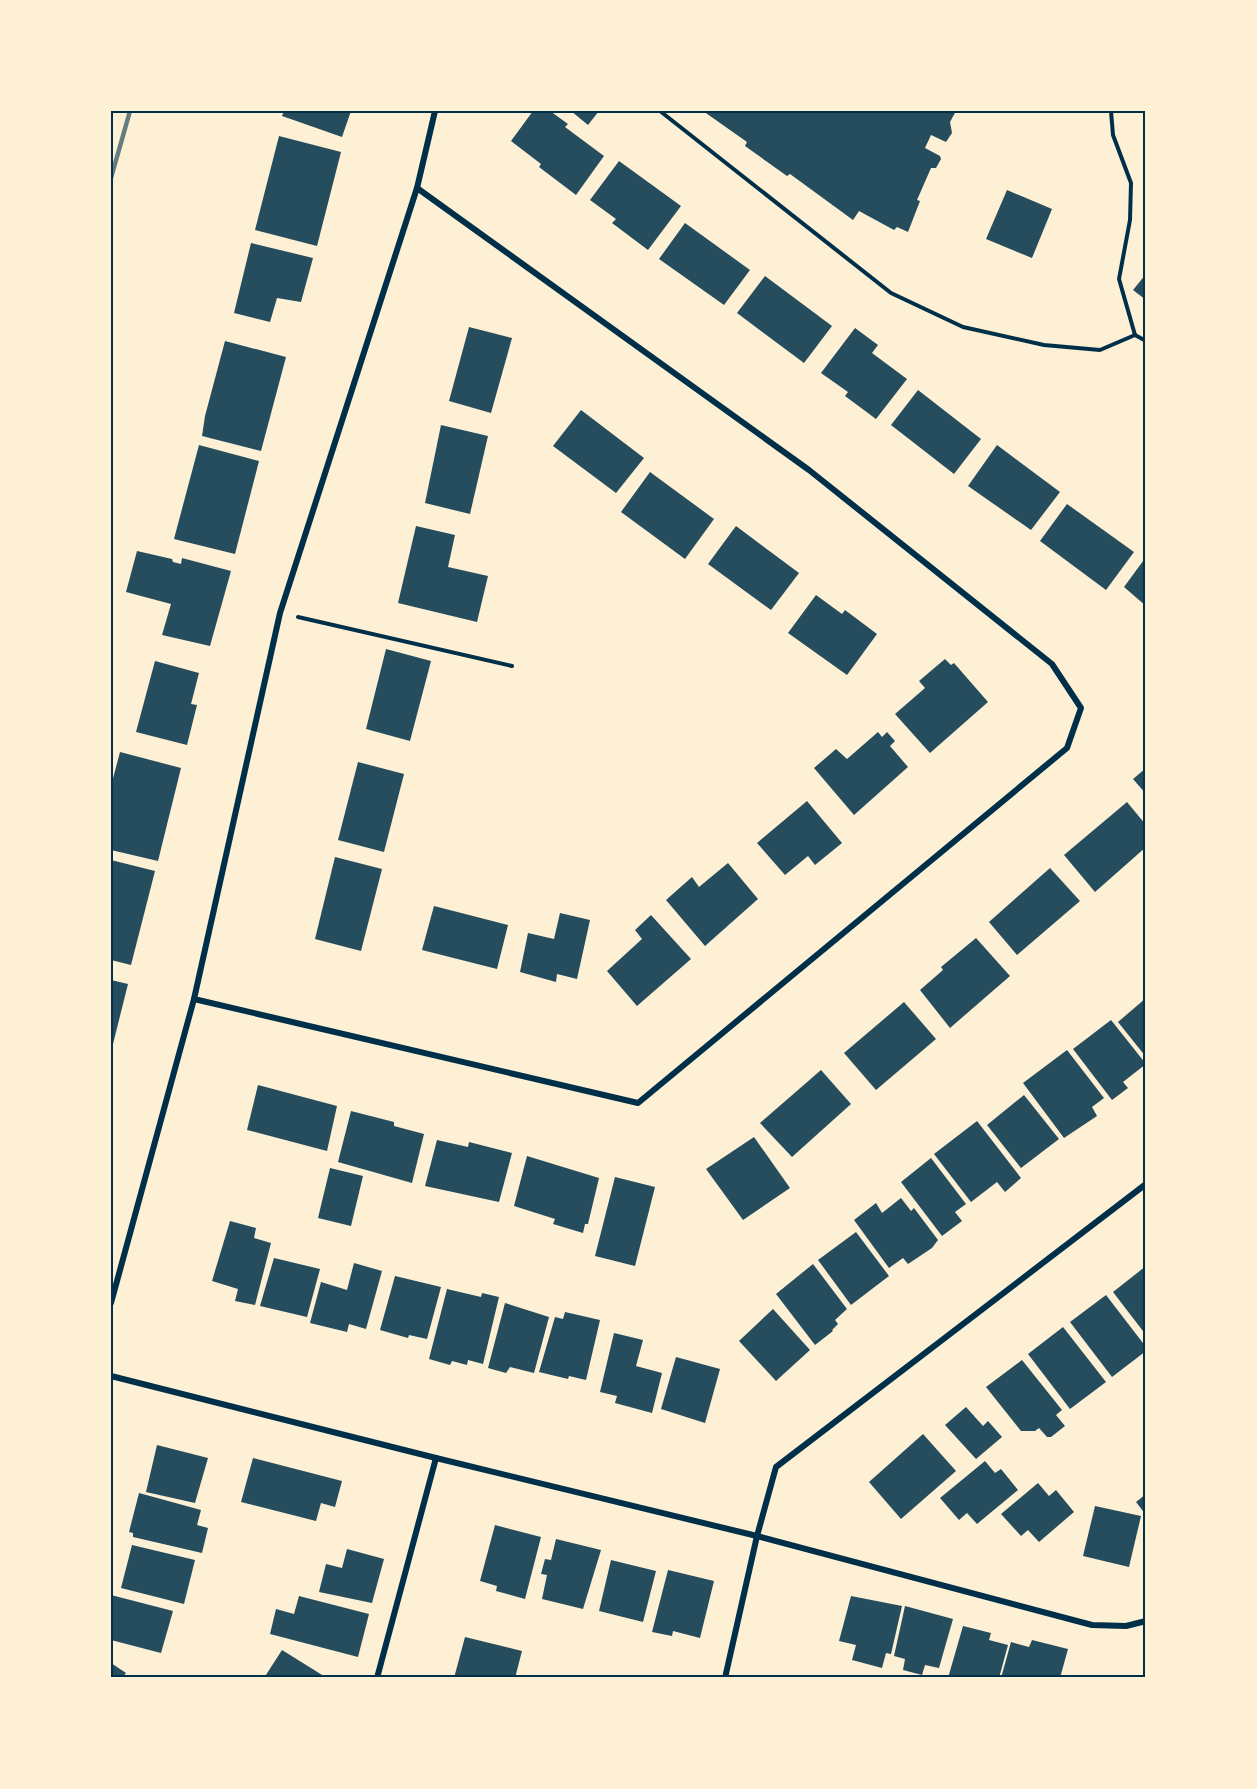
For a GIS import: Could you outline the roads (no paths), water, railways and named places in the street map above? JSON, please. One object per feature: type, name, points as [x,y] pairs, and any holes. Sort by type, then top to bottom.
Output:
[{"type":"street","points":[[111,1303],[194,999],[280,613],[417,188],[435,111]]},
{"type":"street","points":[[194,999],[639,1103],[1067,748],[1081,708],[1052,664],[809,470],[417,188]]},
{"type":"street","points":[[725,1678],[757,1536],[776,1467],[1146,1184]]},
{"type":"street","points":[[111,1376],[757,1536],[1092,1625],[1126,1626],[1146,1621]]},
{"type":"street","points":[[377,1678],[436,1458]]},
{"type":"railway","points":[[111,178],[130,111]]}]
